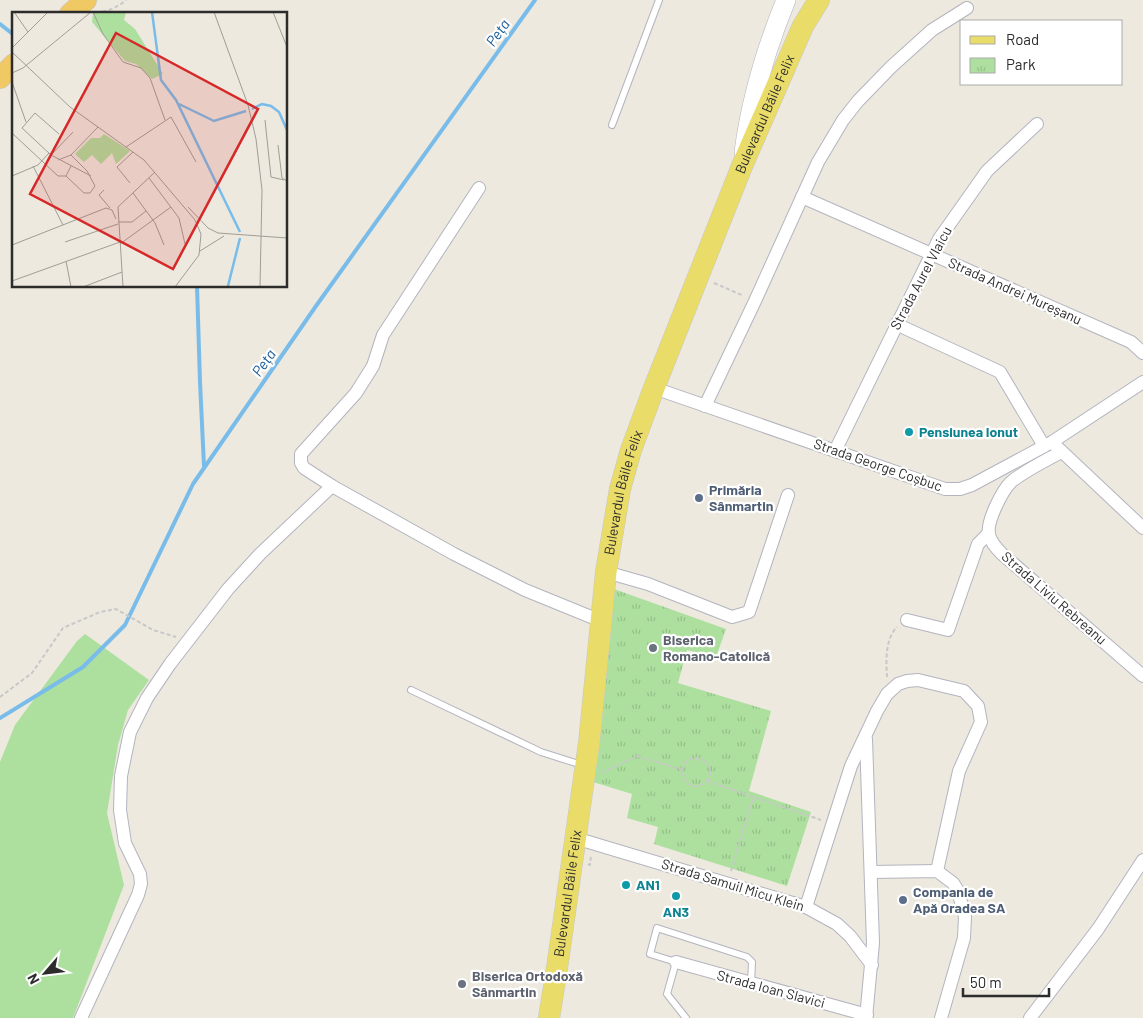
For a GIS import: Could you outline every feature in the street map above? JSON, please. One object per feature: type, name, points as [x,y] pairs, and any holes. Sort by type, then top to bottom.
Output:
[{"type":"highway","points":[[72,12],[86,0]]},
{"type":"main road","points":[[742,166],[748,117],[764,58],[786,0]]},
{"type":"main road","name":"Bulevardul Băile Felix","points":[[549,1018],[572,861],[584,840],[593,770],[606,572],[620,489],[631,450],[654,388],[742,166],[803,26],[819,0]]},
{"type":"street","points":[[705,406],[829,142],[858,100],[891,66],[932,30],[967,8]]},
{"type":"street","name":"Strada Aurel Vlaicu","points":[[835,451],[939,239],[988,171],[1037,124]]},
{"type":"street","points":[[480,188],[383,335],[373,366],[356,392],[301,454],[301,463],[304,468],[332,486],[489,572],[525,590],[602,621]]},
{"type":"street","name":"Strada Andrei Mureșanu","points":[[802,197],[1131,342],[1143,353]]},
{"type":"street","points":[[896,324],[1000,372],[1048,444],[1061,452],[1143,528]]},
{"type":"street","name":"Strada George Coșbuc","points":[[654,388],[945,489],[960,489],[972,485],[1048,444],[1143,382]]},
{"type":"street","points":[[907,620],[948,630],[978,544],[989,533],[999,498],[1012,481],[1061,452]]},
{"type":"street","points":[[81,1018],[138,895],[141,884],[140,874],[126,843],[120,810],[121,776],[130,732],[147,698],[234,582],[260,554],[332,486]]},
{"type":"street","points":[[606,572],[648,584],[732,617],[749,612],[788,495]]},
{"type":"street","name":"Strada Liviu Rebreanu","points":[[989,533],[994,544],[1002,554],[1143,676]]},
{"type":"street","name":"Strada Ioan Slavici","points":[[806,907],[851,766],[887,694],[898,684],[907,681],[918,680],[964,691],[978,706],[981,722],[959,771],[937,871]]},
{"type":"street","name":"Strada Ioan Slavici","points":[[676,962],[866,1016],[873,943],[866,735]]},
{"type":"street","name":"Strada Samuil Micu Klein","points":[[584,840],[806,907],[837,924],[850,936],[872,965]]},
{"type":"street","points":[[1030,1018],[1098,929],[1143,860]]},
{"type":"street","points":[[871,872],[937,871],[953,883],[958,891],[965,917],[964,938],[941,1018]]},
{"type":"lane","points":[[612,125],[659,0]]},
{"type":"lane","points":[[410,690],[541,752],[593,770]]},
{"type":"lane","name":"Strada Ioan Slavici","points":[[676,962],[650,954],[657,928],[747,957],[752,962],[751,983]]},
{"type":"lane","points":[[676,962],[667,994],[686,1018]]},
{"type":"path","points":[[103,12],[120,5],[126,0]]},
{"type":"path","points":[[698,277],[755,301]]},
{"type":"path","points":[[0,697],[32,673],[63,628],[100,612],[116,609],[152,630],[188,641]]},
{"type":"path","points":[[887,694],[888,646],[894,630],[907,620]]},
{"type":"path","points":[[593,770],[637,756],[682,770]]},
{"type":"path","points":[[695,758],[704,760],[708,764],[710,773],[707,781],[699,785],[690,784],[684,778],[682,770],[687,761],[695,758]]},
{"type":"path","points":[[707,781],[833,824]]},
{"type":"path","points":[[728,883],[754,798]]},
{"type":"path","points":[[572,861],[590,865],[584,840]]},
{"type":"green space","points":[[614,589],[726,629],[716,657],[687,650],[678,683],[771,711],[749,791],[811,812],[787,886],[654,844],[658,827],[627,818],[632,794],[593,782]]},
{"type":"green space","points":[[85,634],[149,680],[128,710],[118,745],[107,813],[124,885],[73,1018],[0,1018],[0,762],[15,725],[77,641]]},
{"type":"waterway","name":"Peța","points":[[0,718],[83,667],[125,625],[193,484],[316,306],[535,0]]},
{"type":"waterway","points":[[0,24],[12,33]]},
{"type":"waterway","points":[[197,288],[204,466]]},
{"type":"place","name":"Pensiunea Ionut","points":[[909,432]]},
{"type":"place","name":"Primăria Sânmartin","points":[[699,498]]},
{"type":"place","name":"Biserica Romano-Catolică","points":[[653,648]]},
{"type":"place","name":"AN1","points":[[626,885]]},
{"type":"place","name":"AN3","points":[[676,896]]},
{"type":"place","name":"Compania de Apă Oradea SA","points":[[903,900]]},
{"type":"place","name":"Biserica Ortodoxă Sânmartin","points":[[462,984]]}]
